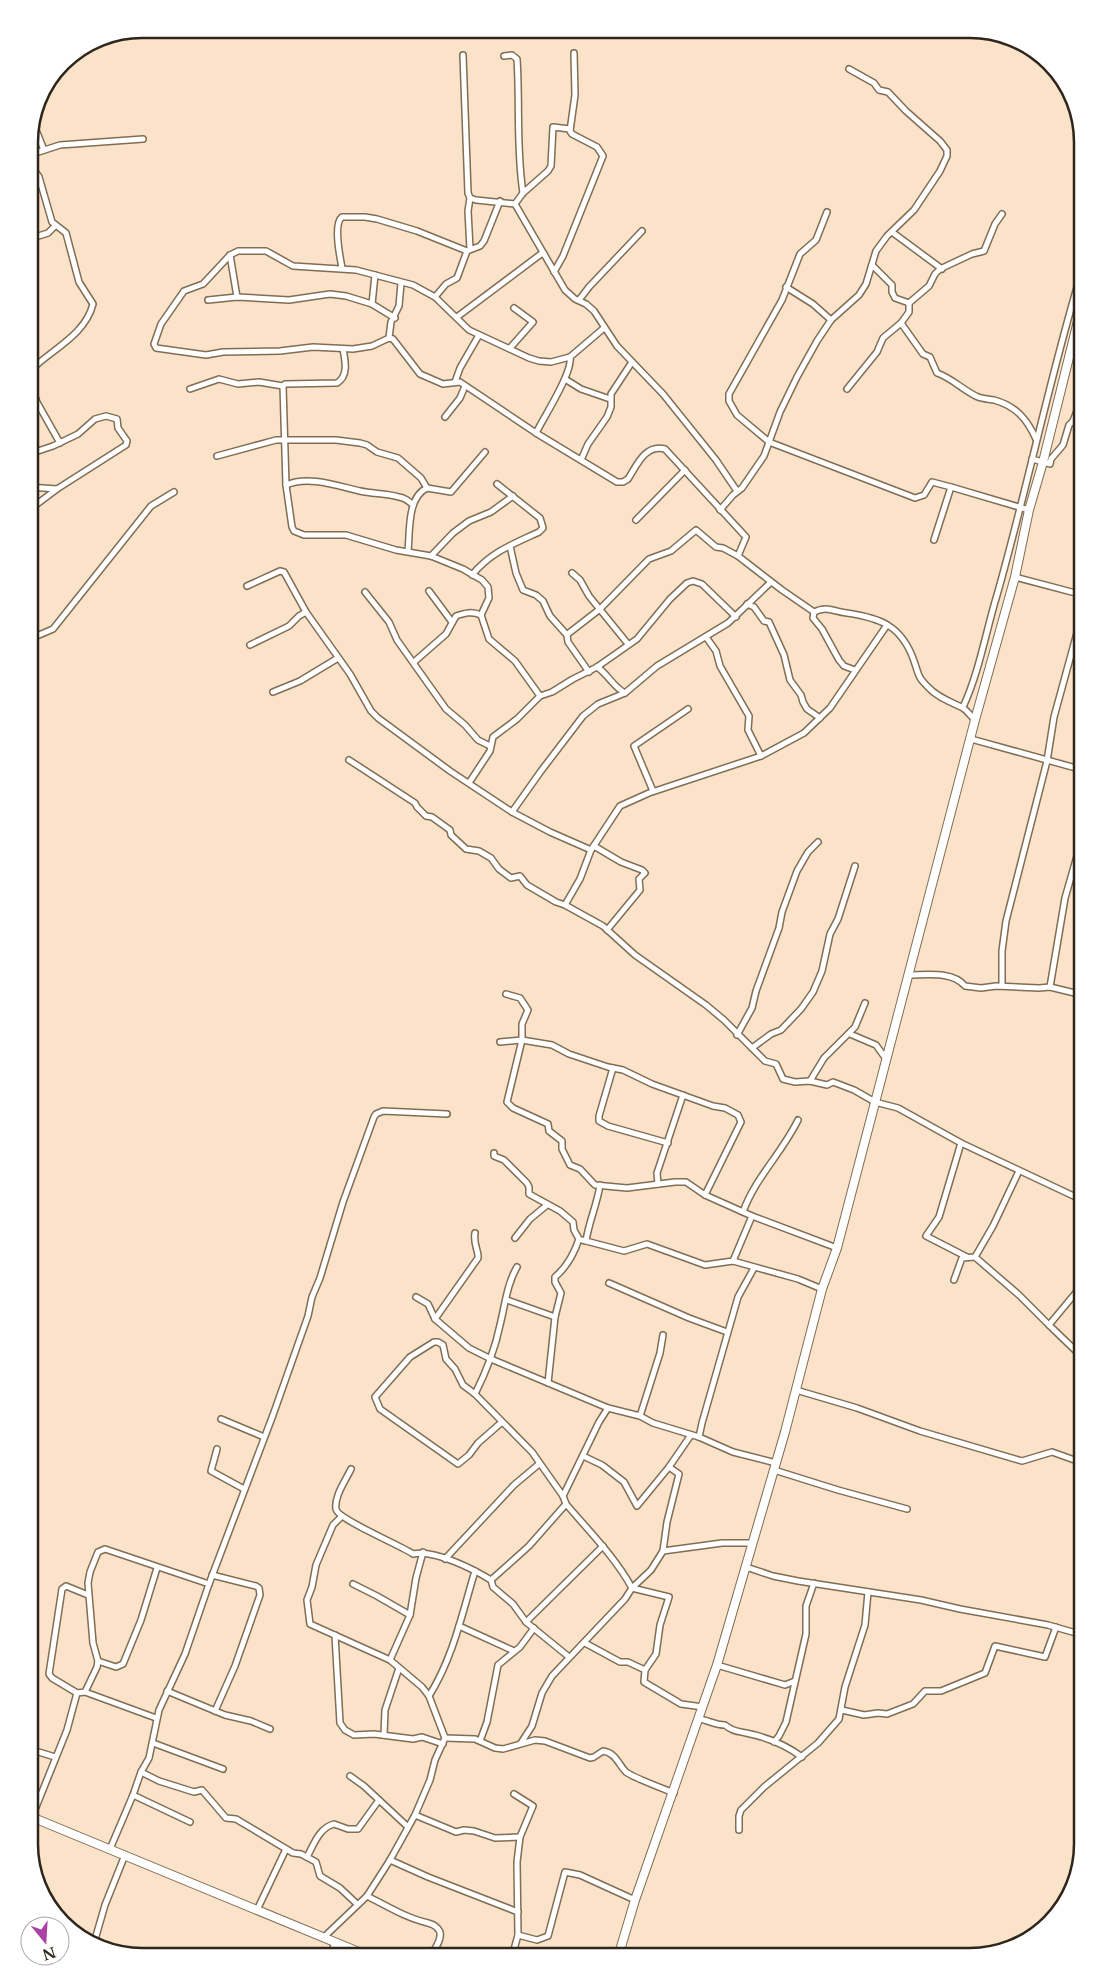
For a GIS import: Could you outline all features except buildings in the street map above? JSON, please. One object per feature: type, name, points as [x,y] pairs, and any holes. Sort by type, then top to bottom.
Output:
[{"type":"main road","points":[[620,1948],[635,1900],[674,1793],[717,1665],[775,1466],[822,1289],[837,1248],[975,720],[1015,577],[1029,510],[1074,337]]},
{"type":"main road","points":[[38,1819],[348,1948]]},
{"type":"street","points":[[554,272],[566,249],[602,156],[597,147],[572,134],[570,128],[574,95],[574,53]]},
{"type":"street","points":[[435,296],[446,284],[457,278],[469,250],[468,211],[470,198],[468,193],[463,55]]},
{"type":"street","points":[[504,56],[512,55],[517,59],[519,168],[522,193]]},
{"type":"street","points":[[720,510],[742,488],[757,468],[768,449],[780,412],[797,377],[831,320],[860,295],[866,284],[876,251],[921,200],[940,171],[947,156],[947,150],[940,141],[888,92],[879,90],[874,83],[849,69]]},
{"type":"street","points":[[515,204],[522,193],[548,171],[553,127],[570,128]]},
{"type":"street","points":[[38,135],[44,150]]},
{"type":"street","points":[[38,152],[60,145],[143,139]]},
{"type":"street","points":[[38,176],[52,222],[66,233],[79,282],[93,304],[91,311],[70,340],[38,363]]},
{"type":"street","points":[[470,198],[515,204]]},
{"type":"street","points":[[342,268],[338,248],[338,223],[342,217],[377,219],[417,230],[469,250],[480,246],[484,241],[500,202]]},
{"type":"street","points":[[515,204],[554,272],[572,297],[594,311],[604,328],[674,408],[725,472],[737,491]]},
{"type":"street","points":[[827,212],[816,240],[800,254],[774,316],[729,394],[729,401],[737,415],[769,442],[915,498],[924,495],[932,482],[1029,510]]},
{"type":"street","points":[[847,389],[877,352],[883,338],[909,312],[909,304],[928,286],[935,274],[972,254],[984,251],[995,224],[1002,214]]},
{"type":"street","points":[[38,237],[48,234],[55,226]]},
{"type":"street","points":[[579,300],[642,231]]},
{"type":"street","points":[[892,232],[942,269]]},
{"type":"street","points":[[389,338],[372,346],[343,349],[313,347],[280,351],[223,352],[206,355],[175,352],[154,347],[161,324],[184,291],[203,284],[230,255],[238,251],[266,251],[293,266],[302,268],[342,268],[420,288],[435,296],[462,324],[479,335],[539,361],[550,362],[570,357],[604,328]]},
{"type":"street","points":[[457,317],[541,254],[544,254]]},
{"type":"street","points":[[230,255],[237,297]]},
{"type":"street","points":[[872,265],[892,285],[894,298],[909,304]]},
{"type":"street","points":[[372,304],[375,275]]},
{"type":"street","points":[[389,338],[391,322],[395,318],[398,306],[401,283]]},
{"type":"street","points":[[786,287],[813,304],[831,320]]},
{"type":"street","points":[[208,300],[237,297],[289,300],[330,294],[346,296],[372,304],[395,318]]},
{"type":"street","points":[[963,707],[981,650],[1074,301]]},
{"type":"street","points":[[510,348],[533,322],[514,308]]},
{"type":"street","points":[[900,323],[923,354],[930,357],[937,373],[978,397],[996,400],[1018,413],[1029,422],[1037,439]]},
{"type":"street","points":[[455,382],[460,368],[479,335]]},
{"type":"street","points":[[389,338],[397,343],[420,374],[443,384],[455,382],[466,386],[536,433],[617,482],[623,482],[628,479],[648,450],[658,447],[665,449],[746,537],[738,556]]},
{"type":"street","points":[[190,389],[219,379],[238,384],[258,382],[284,386],[285,384],[337,383],[341,381],[346,365],[343,349]]},
{"type":"street","points":[[536,433],[565,379],[570,367],[570,357]]},
{"type":"street","points":[[580,460],[588,444],[607,417],[611,407],[611,394],[632,362]]},
{"type":"street","points":[[565,379],[581,389],[610,399]]},
{"type":"street","points":[[284,386],[286,485],[292,526],[297,533],[346,535],[388,548],[432,556],[482,580],[490,592],[481,616],[489,639],[515,660],[540,696]]},
{"type":"street","points":[[445,417],[460,398],[466,386]]},
{"type":"street","points":[[38,403],[60,443]]},
{"type":"street","points":[[38,451],[78,434],[96,419],[106,416],[117,419],[118,428],[126,442],[126,445],[38,503]]},
{"type":"street","points":[[1032,459],[1050,464],[1051,459],[1063,445],[1069,425],[1074,418]]},
{"type":"street","points":[[217,456],[269,441],[286,439],[336,440],[367,445],[377,452],[398,458],[421,478],[427,488]]},
{"type":"street","points":[[408,551],[413,505],[424,489],[451,492],[485,452]]},
{"type":"street","points":[[636,520],[685,470]]},
{"type":"street","points":[[286,485],[310,481],[397,496],[413,505]]},
{"type":"street","points":[[472,575],[483,561],[539,532],[542,528],[540,518],[497,484]]},
{"type":"street","points":[[934,540],[951,487]]},
{"type":"street","points":[[38,488],[57,489]]},
{"type":"street","points":[[38,635],[53,629],[151,506],[174,492]]},
{"type":"street","points":[[432,556],[453,533],[469,521],[491,512],[513,496]]},
{"type":"street","points":[[567,635],[600,609],[649,559],[671,551],[696,530],[716,547],[723,548],[738,556],[814,612]]},
{"type":"street","points":[[510,546],[516,574],[523,590],[536,595],[543,601],[550,616],[567,635],[568,642],[589,672]]},
{"type":"street","points":[[247,586],[280,571],[284,572],[306,612],[360,689],[371,711],[378,718],[512,812],[550,832],[642,870],[645,873],[639,879],[640,890],[607,930]]},
{"type":"street","points":[[572,573],[580,580],[589,596],[628,644]]},
{"type":"street","points":[[1015,577],[1074,593]]},
{"type":"street","points":[[469,783],[488,755],[493,737],[517,719],[540,696],[552,692],[573,679],[597,668],[641,636],[674,595],[690,581],[702,584],[736,617]]},
{"type":"street","points":[[512,812],[583,716],[598,704],[625,693],[656,666],[736,617],[771,582]]},
{"type":"street","points":[[429,591],[452,622]]},
{"type":"street","points":[[365,592],[389,622],[397,640],[446,708],[478,740],[490,746]]},
{"type":"street","points":[[748,604],[754,608],[764,621],[769,622],[784,655],[790,680],[801,695],[807,709],[820,718]]},
{"type":"street","points":[[814,612],[825,608],[841,613],[870,617],[880,620],[899,632],[910,652],[918,677],[931,691],[947,701],[963,707],[975,720]]},
{"type":"street","points":[[250,645],[289,626],[306,612]]},
{"type":"street","points":[[414,662],[446,634],[456,616],[470,612],[481,616]]},
{"type":"street","points":[[814,612],[813,618],[822,629],[839,660],[844,666],[855,670]]},
{"type":"street","points":[[565,905],[580,878],[592,848],[620,806],[653,792],[761,756],[804,734],[830,708],[887,625]]},
{"type":"street","points":[[706,637],[716,651],[720,666],[749,716],[748,730],[761,756]]},
{"type":"street","points":[[1002,986],[1002,951],[1006,921],[1047,761],[1054,717],[1074,641]]},
{"type":"street","points":[[273,692],[300,681],[338,658]]},
{"type":"street","points":[[597,668],[625,693]]},
{"type":"street","points":[[653,792],[634,746],[688,709]]},
{"type":"street","points":[[971,739],[1074,768]]},
{"type":"street","points":[[349,760],[415,803],[426,816],[432,817],[450,830],[451,835],[466,849],[478,851],[491,858],[499,869],[511,878],[520,876],[527,885],[607,930],[635,955],[706,1005],[764,1061],[776,1064],[783,1079],[794,1082],[810,1080],[827,1085],[833,1082],[854,1090],[875,1102],[898,1108],[961,1143],[1074,1196]]},
{"type":"street","points":[[737,1034],[752,1008],[756,990],[779,928],[782,912],[802,860],[818,842]]},
{"type":"street","points":[[752,1048],[771,1034],[781,1030],[801,1010],[813,992],[822,971],[830,934],[838,919],[855,866]]},
{"type":"street","points":[[1050,987],[1065,898],[1074,866]]},
{"type":"street","points":[[909,975],[943,976],[961,980],[965,986],[981,988],[1002,986],[1050,987],[1074,992]]},
{"type":"street","points":[[506,994],[520,998],[528,1010],[522,1024],[522,1040],[507,1102],[513,1108],[548,1124],[549,1131],[562,1141],[562,1149],[570,1165],[580,1169],[595,1185],[627,1188],[686,1182],[705,1195],[752,1216],[837,1248]]},
{"type":"street","points":[[810,1080],[824,1058],[850,1034],[865,1003]]},
{"type":"street","points":[[850,1034],[876,1045],[886,1059]]},
{"type":"street","points":[[500,1042],[522,1040],[552,1045],[569,1054],[623,1070],[640,1080],[713,1106],[725,1108],[738,1115],[741,1119],[705,1195]]},
{"type":"street","points":[[613,1068],[599,1121],[608,1126],[668,1143]]},
{"type":"street","points":[[658,1184],[657,1173],[683,1095]]},
{"type":"street","points":[[110,1849],[141,1772],[149,1758],[156,1718],[185,1654],[212,1575],[308,1316],[312,1297],[320,1278],[343,1202],[376,1114],[383,1111],[447,1114]]},
{"type":"street","points":[[743,1212],[755,1185],[790,1136],[798,1120]]},
{"type":"street","points":[[961,1143],[939,1217],[926,1236],[967,1257],[975,1258],[1020,1295],[1074,1349]]},
{"type":"street","points":[[494,1153],[494,1156],[504,1160],[527,1183],[529,1194],[560,1211],[573,1222],[574,1230],[579,1239],[624,1251],[647,1244],[705,1265],[733,1261],[798,1279],[822,1289]]},
{"type":"street","points":[[975,1258],[993,1226],[1019,1170]]},
{"type":"street","points":[[586,1241],[588,1222],[594,1214],[600,1185]]},
{"type":"street","points":[[515,1238],[530,1219],[546,1205]]},
{"type":"street","points":[[733,1261],[752,1216]]},
{"type":"street","points":[[434,1319],[478,1258],[474,1242],[475,1233]]},
{"type":"street","points":[[548,1383],[555,1317],[561,1294],[554,1277],[562,1271],[574,1253],[579,1239]]},
{"type":"street","points":[[954,1280],[962,1258],[967,1257]]},
{"type":"street","points":[[475,1394],[491,1359],[507,1300],[509,1281],[517,1267]]},
{"type":"street","points":[[699,1437],[738,1297],[754,1268]]},
{"type":"street","points":[[609,1283],[689,1318],[728,1332]]},
{"type":"street","points":[[1049,1325],[1074,1295]]},
{"type":"street","points":[[416,1297],[428,1304],[434,1319],[469,1348],[491,1359],[608,1408],[640,1416],[653,1423],[699,1437],[733,1452],[838,1490],[907,1508]]},
{"type":"street","points":[[507,1300],[555,1317]]},
{"type":"street","points":[[640,1416],[660,1353],[663,1335]]},
{"type":"street","points":[[502,1422],[478,1443],[470,1455],[458,1464],[380,1409],[375,1398],[410,1357],[426,1346],[438,1342],[443,1345],[446,1359],[455,1368],[462,1385],[475,1394],[532,1452],[563,1496],[566,1504],[603,1546],[625,1575],[632,1588],[669,1597],[660,1624],[656,1654],[645,1670],[644,1682],[681,1704],[703,1707]]},
{"type":"street","points":[[796,1390],[856,1408],[920,1432],[1022,1461],[1052,1452],[1074,1460]]},
{"type":"street","points":[[563,1496],[599,1422],[608,1408]]},
{"type":"street","points":[[221,1420],[264,1437]]},
{"type":"street","points":[[583,1456],[602,1465],[624,1482],[638,1506],[669,1467],[691,1435]]},
{"type":"street","points":[[217,1449],[211,1471],[244,1489]]},
{"type":"street","points":[[445,1559],[514,1485],[539,1464]]},
{"type":"street","points":[[522,1743],[532,1726],[546,1685],[569,1657],[625,1599],[632,1588],[651,1570],[663,1551],[667,1522],[679,1474],[669,1467]]},
{"type":"street","points":[[351,1469],[339,1494],[336,1507],[337,1512],[376,1536],[402,1546],[413,1554],[423,1552],[445,1559],[475,1571],[491,1580],[493,1587],[513,1604],[526,1622],[569,1657]]},
{"type":"street","points":[[491,1580],[529,1546],[566,1504]]},
{"type":"street","points":[[323,1938],[367,1896],[390,1860],[415,1814],[446,1738],[430,1696],[390,1660],[310,1624],[307,1600],[316,1565],[323,1544],[333,1524],[342,1516]]},
{"type":"street","points":[[663,1551],[722,1543],[753,1543]]},
{"type":"street","points":[[526,1622],[603,1546]]},
{"type":"street","points":[[85,1692],[98,1661],[93,1643],[88,1595],[90,1572],[100,1550],[105,1549],[209,1584]]},
{"type":"street","points":[[390,1660],[410,1615],[416,1578],[423,1552]]},
{"type":"street","points":[[746,1567],[773,1576],[922,1600],[1074,1632]]},
{"type":"street","points":[[98,1661],[116,1667],[123,1664],[139,1625],[157,1568]]},
{"type":"street","points":[[430,1696],[439,1681],[460,1626],[475,1571]]},
{"type":"street","points":[[212,1575],[256,1586],[259,1588],[260,1595],[235,1666],[215,1711]]},
{"type":"street","points":[[774,1742],[786,1722],[806,1634],[806,1606],[814,1583]]},
{"type":"street","points":[[353,1584],[410,1615]]},
{"type":"street","points":[[88,1595],[66,1586],[62,1590],[49,1674],[52,1678],[77,1693],[85,1692],[156,1718]]},
{"type":"street","points":[[739,1830],[741,1810],[764,1787],[802,1756],[836,1724],[842,1710],[845,1687],[865,1625],[868,1592]]},
{"type":"street","points":[[460,1626],[514,1651]]},
{"type":"street","points":[[842,1710],[864,1716],[878,1713],[887,1714],[913,1704],[925,1691],[941,1691],[985,1674],[995,1646],[1045,1657],[1056,1627]]},
{"type":"street","points":[[480,1741],[487,1722],[498,1665],[520,1647],[534,1628]]},
{"type":"street","points":[[335,1635],[340,1723],[345,1730],[354,1735],[384,1735],[408,1739],[425,1737],[443,1744]]},
{"type":"street","points":[[584,1642],[620,1662],[628,1662],[645,1670]]},
{"type":"street","points":[[717,1665],[785,1685],[794,1681]]},
{"type":"street","points":[[384,1735],[385,1710],[399,1668]]},
{"type":"street","points":[[167,1691],[225,1715],[251,1721],[270,1729]]},
{"type":"street","points":[[38,1797],[67,1730],[77,1693]]},
{"type":"street","points":[[699,1719],[716,1725],[725,1725],[732,1731],[746,1733],[774,1742],[802,1756]]},
{"type":"street","points":[[446,1738],[474,1739],[495,1748],[503,1749],[535,1740],[551,1742],[590,1758],[604,1751],[615,1757],[627,1773],[674,1793]]},
{"type":"street","points":[[153,1743],[223,1769]]},
{"type":"street","points":[[38,1752],[55,1758]]},
{"type":"street","points":[[141,1772],[176,1787],[194,1792],[202,1790],[226,1818],[236,1819],[286,1849],[307,1856],[316,1862],[320,1876],[340,1888],[357,1904]]},
{"type":"street","points":[[350,1776],[408,1827]]},
{"type":"street","points":[[514,1794],[533,1806],[520,1837],[517,1862],[518,1935],[514,1948]]},
{"type":"street","points":[[133,1795],[190,1822]]},
{"type":"street","points":[[307,1856],[318,1837],[326,1828],[334,1824],[348,1829],[358,1829],[379,1800]]},
{"type":"street","points":[[415,1814],[456,1832],[464,1830],[474,1831],[495,1838],[520,1837]]},
{"type":"street","points":[[257,1910],[286,1849]]},
{"type":"street","points":[[96,1938],[125,1855]]},
{"type":"street","points":[[390,1860],[518,1912]]},
{"type":"street","points":[[518,1935],[537,1940],[548,1936],[565,1872],[580,1875],[635,1900]]},
{"type":"street","points":[[367,1896],[410,1919],[433,1924],[440,1933],[440,1939],[435,1948]]},
{"type":"street","points":[[333,1948],[335,1943]]}]
